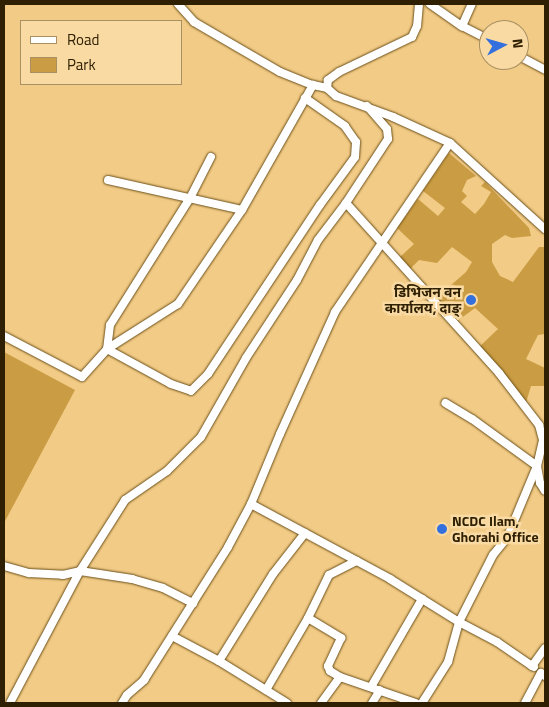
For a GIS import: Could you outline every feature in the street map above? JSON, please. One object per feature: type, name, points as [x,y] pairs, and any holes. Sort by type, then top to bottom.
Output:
[{"type":"street","points":[[178,4],[194,22],[280,72],[313,85],[327,88],[336,96],[368,106],[450,143],[545,230]]},
{"type":"street","points":[[327,88],[328,80],[339,72],[412,37],[417,26],[419,4]]},
{"type":"street","points":[[430,4],[462,26],[479,35]]},
{"type":"street","points":[[462,26],[472,4]]},
{"type":"street","points":[[529,61],[545,70]]},
{"type":"street","points":[[4,336],[82,377],[107,349],[178,304],[242,210],[313,85]]},
{"type":"street","points":[[107,349],[171,384],[191,391],[208,374],[320,204],[354,157],[356,142],[345,126],[305,98]]},
{"type":"street","points":[[10,703],[80,571],[125,500],[167,471],[201,437],[246,358],[297,280],[318,240],[346,203],[388,139],[387,129],[368,106]]},
{"type":"street","points":[[122,703],[127,695],[144,680],[228,547],[251,504],[335,312],[450,143]]},
{"type":"street","points":[[107,349],[110,325],[190,198],[211,157]]},
{"type":"street","points":[[108,180],[242,210]]},
{"type":"street","points":[[346,203],[499,373],[539,425],[544,437],[537,466],[507,538],[493,556],[459,622],[448,662],[422,703]]},
{"type":"street","points":[[445,403],[472,419],[537,466],[540,483],[545,491]]},
{"type":"street","points":[[251,504],[357,561],[459,622],[497,642],[532,666],[543,674],[525,703]]},
{"type":"street","points":[[219,661],[273,574],[305,533]]},
{"type":"street","points":[[266,690],[308,618],[329,575],[357,561]]},
{"type":"street","points":[[4,566],[29,573],[63,575],[80,571],[163,588],[193,603]]},
{"type":"street","points":[[371,687],[422,599]]},
{"type":"street","points":[[308,618],[342,638],[328,666],[330,671],[340,677],[416,703]]},
{"type":"street","points":[[172,636],[219,661],[287,703]]},
{"type":"street","points":[[532,666],[545,648]]},
{"type":"street","points":[[321,703],[340,677]]},
{"type":"street","points":[[372,703],[380,690]]},
{"type":"green space","points":[[449,153],[476,176],[467,180],[462,191],[467,196],[461,202],[475,214],[491,192],[481,186],[485,182],[529,228],[531,236],[512,238],[505,235],[492,244],[492,262],[500,276],[513,282],[539,247],[545,247],[545,334],[538,335],[526,359],[545,368],[545,386],[531,386],[525,406],[477,349],[498,329],[475,308],[456,322],[435,299],[466,272],[472,262],[452,247],[437,263],[419,260],[408,271],[399,258],[414,244],[397,228],[418,199],[438,216],[445,208],[423,191]]},
{"type":"green space","points":[[4,352],[75,390],[4,523]]},
{"type":"place","name":"डिभिजन वन कार्यालय, दाङ्","points":[[471,300]]},
{"type":"place","name":"NCDC Ilam, Ghorahi Office","points":[[442,529]]}]
